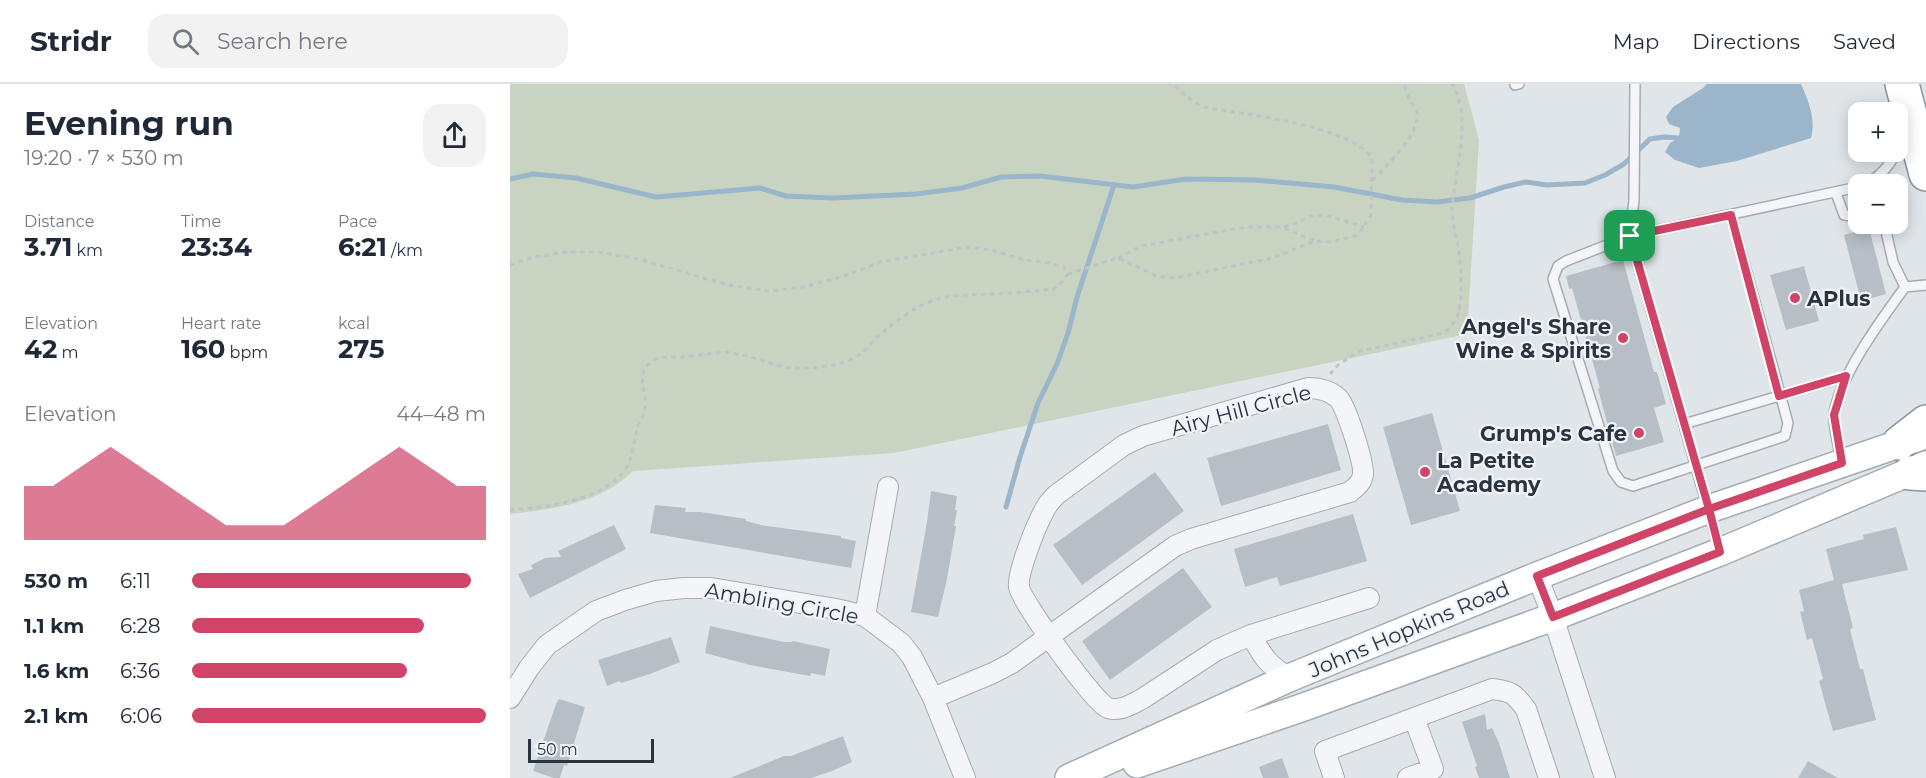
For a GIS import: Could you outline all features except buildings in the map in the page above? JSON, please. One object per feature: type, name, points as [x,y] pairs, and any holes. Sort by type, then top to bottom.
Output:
[{"type":"highway","points":[[1912,111],[1926,174]]},
{"type":"highway","points":[[1912,439],[1926,422]]},
{"type":"street","name":"Airy Hill Circle","points":[[933,698],[1012,663],[1175,546],[1191,539],[1350,492],[1357,486],[1363,471],[1347,413],[1340,400],[1321,388],[1308,388],[1143,436],[1124,445],[1056,495],[1041,515],[1020,572],[1019,587],[1024,600],[1049,635]]},
{"type":"street","name":"Johns Hopkins Road","points":[[1069,778],[1289,678],[1537,576],[1709,509],[1912,439]]},
{"type":"street","name":"Johns Hopkins Road","points":[[1097,778],[1301,708],[1553,617],[1921,471]]},
{"type":"street","points":[[865,615],[888,487]]},
{"type":"street","points":[[1537,576],[1553,617],[1605,778]]},
{"type":"street","name":"Ambling Circle","points":[[510,698],[547,645],[563,633],[596,611],[656,591],[711,588],[836,609],[865,615],[901,643],[912,657],[933,698],[965,778]]},
{"type":"street","points":[[1049,635],[1092,695],[1107,708],[1116,709],[1128,707],[1217,650],[1251,634],[1369,598]]},
{"type":"street","points":[[1251,634],[1264,659],[1289,678]]},
{"type":"street","points":[[1334,778],[1325,752],[1492,689],[1508,691],[1519,699],[1526,709],[1549,778]]},
{"type":"street","points":[[1408,778],[1433,769],[1414,718]]},
{"type":"lane","points":[[1635,84],[1634,200],[1630,236],[1720,552]]},
{"type":"lane","points":[[1881,174],[1899,150],[1912,111]]},
{"type":"lane","points":[[1731,215],[1788,423],[1785,436],[1633,486],[1621,482],[1613,471],[1553,279],[1558,266],[1630,236],[1848,190]]},
{"type":"lane","points":[[1836,193],[1844,215],[1848,216]]},
{"type":"lane","points":[[1887,234],[1893,262],[1905,287]]},
{"type":"lane","points":[[1842,463],[1834,415],[1846,376],[1905,287],[1926,285]]},
{"type":"lane","points":[[1684,424],[1846,376]]},
{"type":"path","points":[[1118,258],[1157,276],[1174,278],[1272,258],[1315,242],[1346,240],[1358,235],[1371,215],[1372,158],[1367,150],[1344,137],[1314,127],[1203,106],[1188,98],[1173,84]]},
{"type":"path","points":[[1371,181],[1408,141],[1415,126],[1416,108],[1411,103],[1404,84]]},
{"type":"path","points":[[1321,388],[1338,364],[1360,351],[1444,333],[1453,325],[1459,311],[1460,273],[1459,249],[1452,212],[1462,112],[1457,92],[1452,84]]},
{"type":"path","points":[[510,510],[550,506],[600,490],[620,477],[633,454],[638,424],[645,409],[641,384],[642,373],[651,361],[663,357],[732,353],[777,367],[804,368],[837,364],[858,356],[905,316],[931,301],[957,296],[1054,289],[1074,271],[1118,258],[1141,246],[1246,227],[1283,227],[1310,216],[1324,215],[1364,227]]},
{"type":"path","points":[[1283,227],[1315,242]]},
{"type":"path","points":[[510,265],[530,258],[566,252],[598,252],[639,259],[728,285],[769,291],[803,287],[842,277],[880,262],[968,247],[992,250],[1020,259],[1064,267],[1068,274]]},
{"type":"green space","points":[[510,84],[1464,84],[1479,140],[1467,334],[894,453],[633,471],[606,491],[576,503],[510,514]]},
{"type":"water","points":[[1707,84],[1801,84],[1812,117],[1811,138],[1737,161],[1699,168],[1675,160],[1665,152],[1670,143],[1679,138],[1680,128],[1669,124],[1666,117],[1673,107]]},
{"type":"waterway","points":[[510,179],[533,174],[576,178],[656,197],[760,188],[786,196],[833,198],[916,194],[962,188],[1001,177],[1040,176],[1133,187],[1186,179],[1255,180],[1334,187],[1402,200],[1437,202],[1470,198],[1526,182],[1547,185],[1585,183],[1624,164],[1650,139],[1684,136]]},
{"type":"waterway","points":[[1006,507],[1038,403],[1057,364],[1068,333],[1077,297],[1114,185]]},
{"type":"place","name":"APlus","points":[[1795,298]]},
{"type":"place","name":"Angel's Share Wine & Spirits","points":[[1623,338]]},
{"type":"place","name":"Grump's Cafe","points":[[1639,433]]},
{"type":"place","name":"La Petite Academy","points":[[1425,472]]},
{"type":"route","points":[[1630,236],[1709,509],[1537,576],[1553,617],[1720,552],[1709,509],[1842,463],[1834,415],[1846,376],[1779,396],[1731,215],[1630,236]]}]
